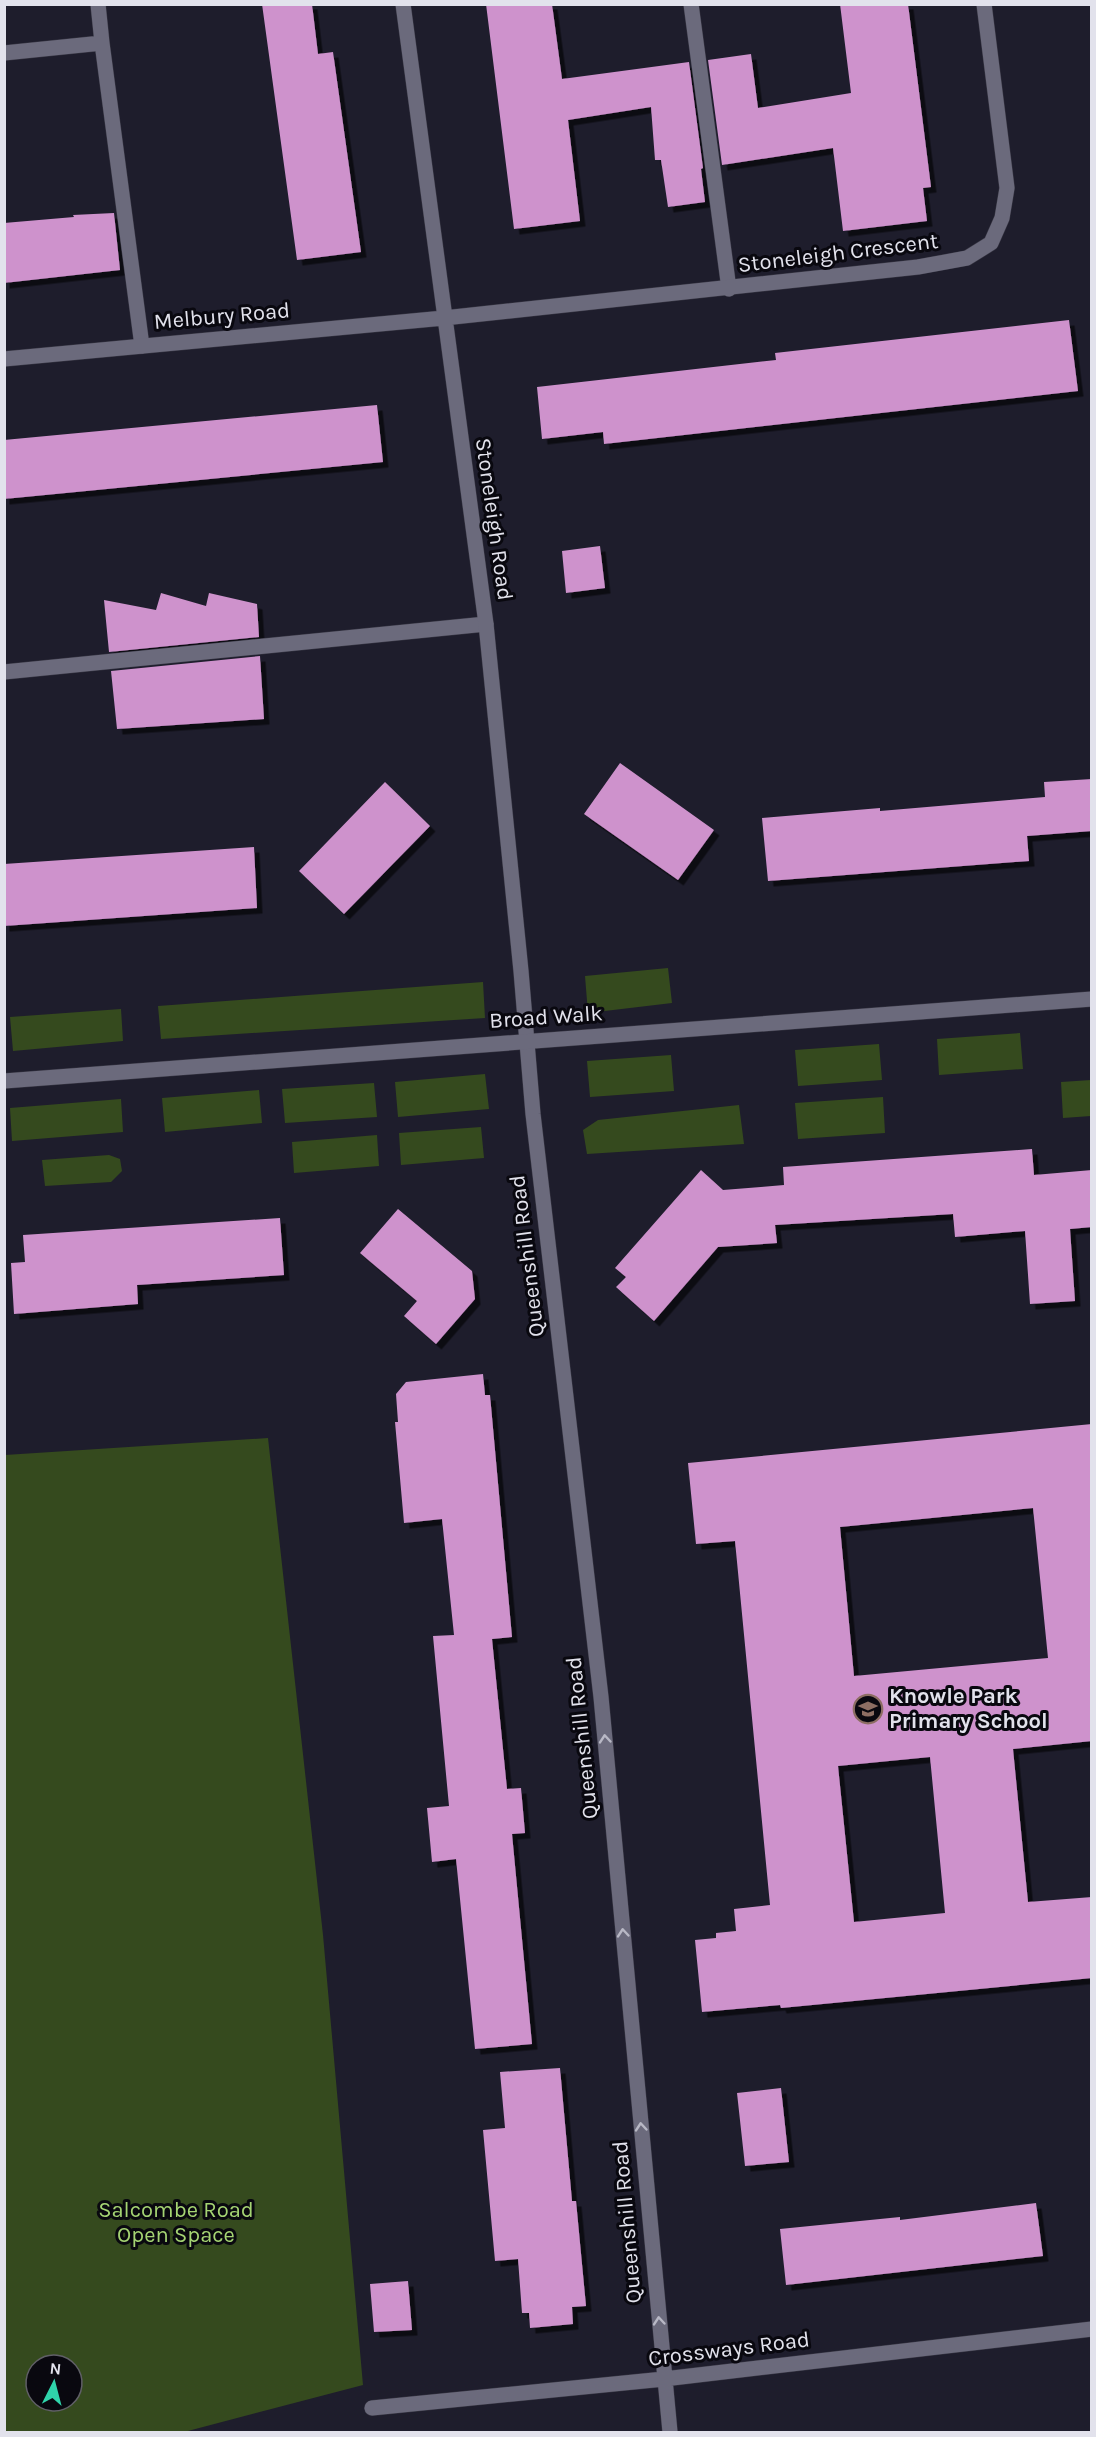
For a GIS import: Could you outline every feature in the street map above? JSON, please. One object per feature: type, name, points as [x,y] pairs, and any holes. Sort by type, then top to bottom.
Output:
[{"type":"street","points":[[98,4],[142,346]]},
{"type":"street","name":"Stoneleigh Road","points":[[403,4],[486,624],[526,1041]]},
{"type":"street","points":[[691,4],[729,289]]},
{"type":"street","name":"Stoneleigh Crescent","points":[[444,318],[729,289],[918,267],[967,258],[991,243],[1002,218],[1007,188],[984,4]]},
{"type":"street","points":[[4,53],[102,43]]},
{"type":"street","name":"Melbury Road","points":[[4,359],[444,318]]},
{"type":"street","points":[[4,672],[486,624]]},
{"type":"street","name":"Broad Walk","points":[[4,1081],[1092,999]]},
{"type":"street","name":"Queenshill Road","points":[[526,1041],[601,1697],[670,2433]]},
{"type":"street","name":"Crossways Road","points":[[372,2408],[664,2379],[1092,2330]]},
{"type":"green space","points":[[668,968],[672,1003],[588,1013],[585,976]]},
{"type":"green space","points":[[483,982],[485,1018],[161,1039],[158,1006]]},
{"type":"green space","points":[[121,1009],[123,1041],[13,1051],[10,1017]]},
{"type":"green space","points":[[1020,1033],[1023,1069],[939,1075],[937,1039]]},
{"type":"green space","points":[[879,1044],[882,1080],[798,1086],[795,1050]]},
{"type":"green space","points":[[671,1055],[674,1091],[590,1097],[587,1061]]},
{"type":"green space","points":[[485,1074],[489,1109],[398,1117],[395,1082]]},
{"type":"green space","points":[[1091,1080],[1091,1116],[1063,1118],[1061,1082]]},
{"type":"green space","points":[[374,1083],[377,1117],[285,1123],[282,1089]]},
{"type":"green space","points":[[259,1090],[262,1123],[165,1132],[162,1098]]},
{"type":"green space","points":[[883,1097],[885,1133],[798,1139],[795,1103]]},
{"type":"green space","points":[[121,1099],[123,1132],[12,1141],[10,1108]]},
{"type":"green space","points":[[739,1105],[744,1144],[587,1154],[583,1130],[598,1120]]},
{"type":"green space","points":[[481,1127],[484,1158],[401,1165],[399,1133]]},
{"type":"green space","points":[[377,1135],[379,1166],[294,1173],[292,1142]]},
{"type":"green space","points":[[109,1155],[120,1159],[122,1171],[111,1182],[45,1186],[42,1160]]},
{"type":"green space","name":"Salcombe Road Open Space","points":[[268,1438],[323,1935],[363,2385],[184,2432],[5,2432],[5,1455]]},
{"type":"building","points":[[262,4],[312,4],[318,54],[333,52],[361,252],[297,260]]},
{"type":"building","points":[[486,4],[552,4],[562,79],[689,62],[703,168],[701,169],[705,202],[668,207],[661,160],[655,160],[651,107],[568,120],[580,221],[514,229]]},
{"type":"building","points":[[840,4],[908,4],[931,187],[923,188],[927,221],[843,231],[833,148],[722,165],[708,60],[751,54],[758,108],[851,93]]},
{"type":"building","points":[[114,213],[120,270],[4,283],[4,223]]},
{"type":"building","points":[[1069,320],[1078,391],[604,444],[603,432],[542,439],[537,387],[776,360],[775,353]]},
{"type":"building","points":[[377,405],[383,462],[4,499],[4,440]]},
{"type":"building","points":[[600,546],[605,588],[566,593],[562,551]]},
{"type":"building","points":[[161,593],[206,606],[209,593],[257,604],[259,637],[109,652],[104,600],[156,610]]},
{"type":"building","points":[[260,656],[264,719],[117,729],[111,671]]},
{"type":"building","points":[[620,763],[714,830],[678,880],[584,814]]},
{"type":"building","points":[[1092,779],[1092,831],[1027,836],[1029,861],[768,881],[762,818],[1045,797],[1044,782]]},
{"type":"building","points":[[385,782],[430,826],[344,914],[299,871]]},
{"type":"building","points":[[254,847],[257,908],[4,926],[4,864]]},
{"type":"building","points":[[1032,1149],[1034,1175],[1092,1170],[1092,1227],[1070,1229],[1075,1301],[1030,1304],[1025,1231],[955,1237],[953,1214],[775,1225],[777,1243],[718,1247],[654,1321],[616,1287],[626,1277],[615,1268],[701,1170],[723,1190],[784,1185],[783,1167]]},
{"type":"building","points":[[398,1209],[472,1271],[475,1299],[436,1344],[404,1316],[417,1301],[360,1253]]},
{"type":"building","points":[[280,1218],[284,1275],[137,1285],[138,1304],[14,1314],[11,1263],[25,1262],[23,1235]]},
{"type":"building","points":[[483,1374],[485,1395],[490,1395],[512,1637],[492,1639],[507,1789],[521,1788],[525,1833],[512,1834],[532,2044],[475,2049],[456,1859],[432,1862],[427,1808],[449,1806],[433,1636],[454,1635],[442,1519],[404,1523],[395,1422],[398,1422],[396,1394],[406,1382]]},
{"type":"building","name":"Knowle Park Primary School","points":[[1092,1424],[1092,1741],[1013,1749],[1028,1902],[1092,1897],[1092,1978],[781,2008],[780,2005],[702,2012],[695,1940],[716,1938],[716,1933],[736,1931],[734,1909],[770,1905],[735,1541],[696,1544],[688,1463]],"holes":[[[1033,1508],[1048,1658],[854,1676],[840,1527]],[[930,1757],[945,1913],[854,1922],[838,1766]]]},
{"type":"building","points":[[560,2068],[572,2201],[576,2201],[586,2306],[572,2307],[573,2324],[530,2328],[529,2313],[522,2313],[518,2259],[495,2261],[483,2130],[505,2128],[500,2072]]},
{"type":"building","points":[[781,2088],[789,2162],[745,2166],[737,2093]]},
{"type":"building","points":[[1036,2203],[1043,2256],[786,2285],[780,2229],[900,2217],[900,2220]]},
{"type":"building","points":[[408,2281],[412,2330],[374,2332],[370,2284]]},
{"type":"place","name":"Knowle Park Primary School","points":[[868,1709]]}]
